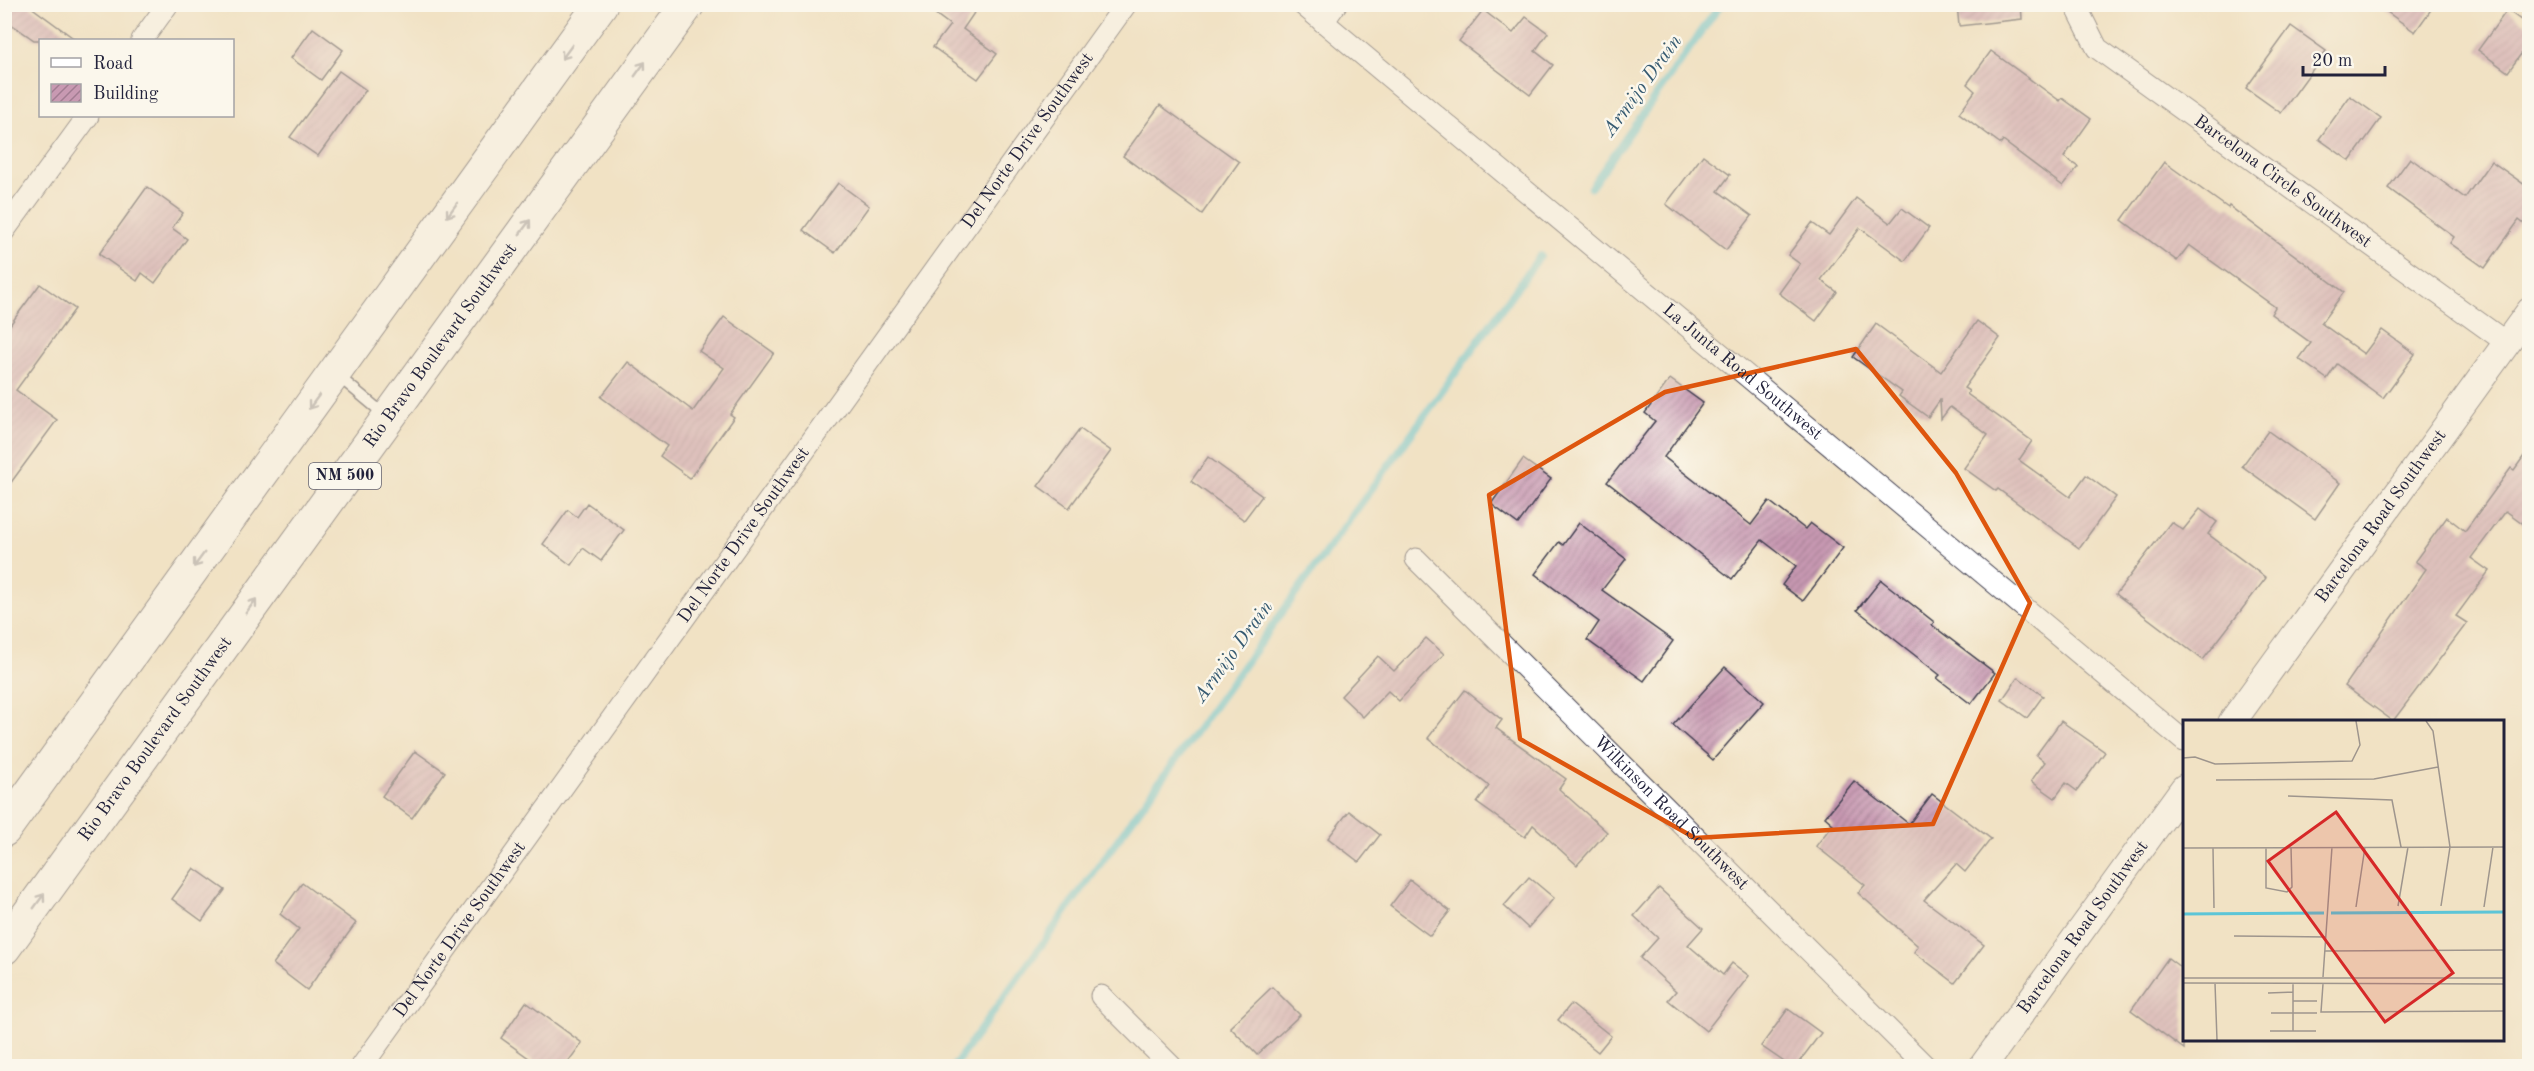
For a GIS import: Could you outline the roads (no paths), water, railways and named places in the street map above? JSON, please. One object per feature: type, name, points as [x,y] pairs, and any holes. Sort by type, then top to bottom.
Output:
[{"type":"main road","points":[[4,830],[601,4]]},
{"type":"main road","name":"Rio Bravo Boulevard Southwest","points":[[4,948],[687,4]]},
{"type":"street","points":[[143,39],[168,4]]},
{"type":"street","name":"Del Norte Drive Southwest","points":[[362,1066],[1126,4]]},
{"type":"street","name":"La Junta Road Southwest","points":[[1302,4],[2183,740]]},
{"type":"street","points":[[1323,22],[1336,4]]},
{"type":"street","name":"Barcelona Circle Southwest","points":[[2075,4],[2097,48],[2507,343]]},
{"type":"street","points":[[4,231],[87,117]]},
{"type":"street","name":"Barcelona Road Southwest","points":[[2233,720],[2529,311]]},
{"type":"street","name":"Wilkinson Road Southwest","points":[[1416,560],[1925,1066]]},
{"type":"street","name":"Barcelona Road Southwest","points":[[1983,1066],[2183,789]]},
{"type":"street","points":[[1101,996],[1171,1066]]},
{"type":"lane","points":[[335,373],[387,417]]},
{"type":"waterway","name":"Armijo Drain","points":[[1591,187],[1721,4]]},
{"type":"waterway","name":"Armijo Drain","points":[[954,1066],[1540,256]]}]
